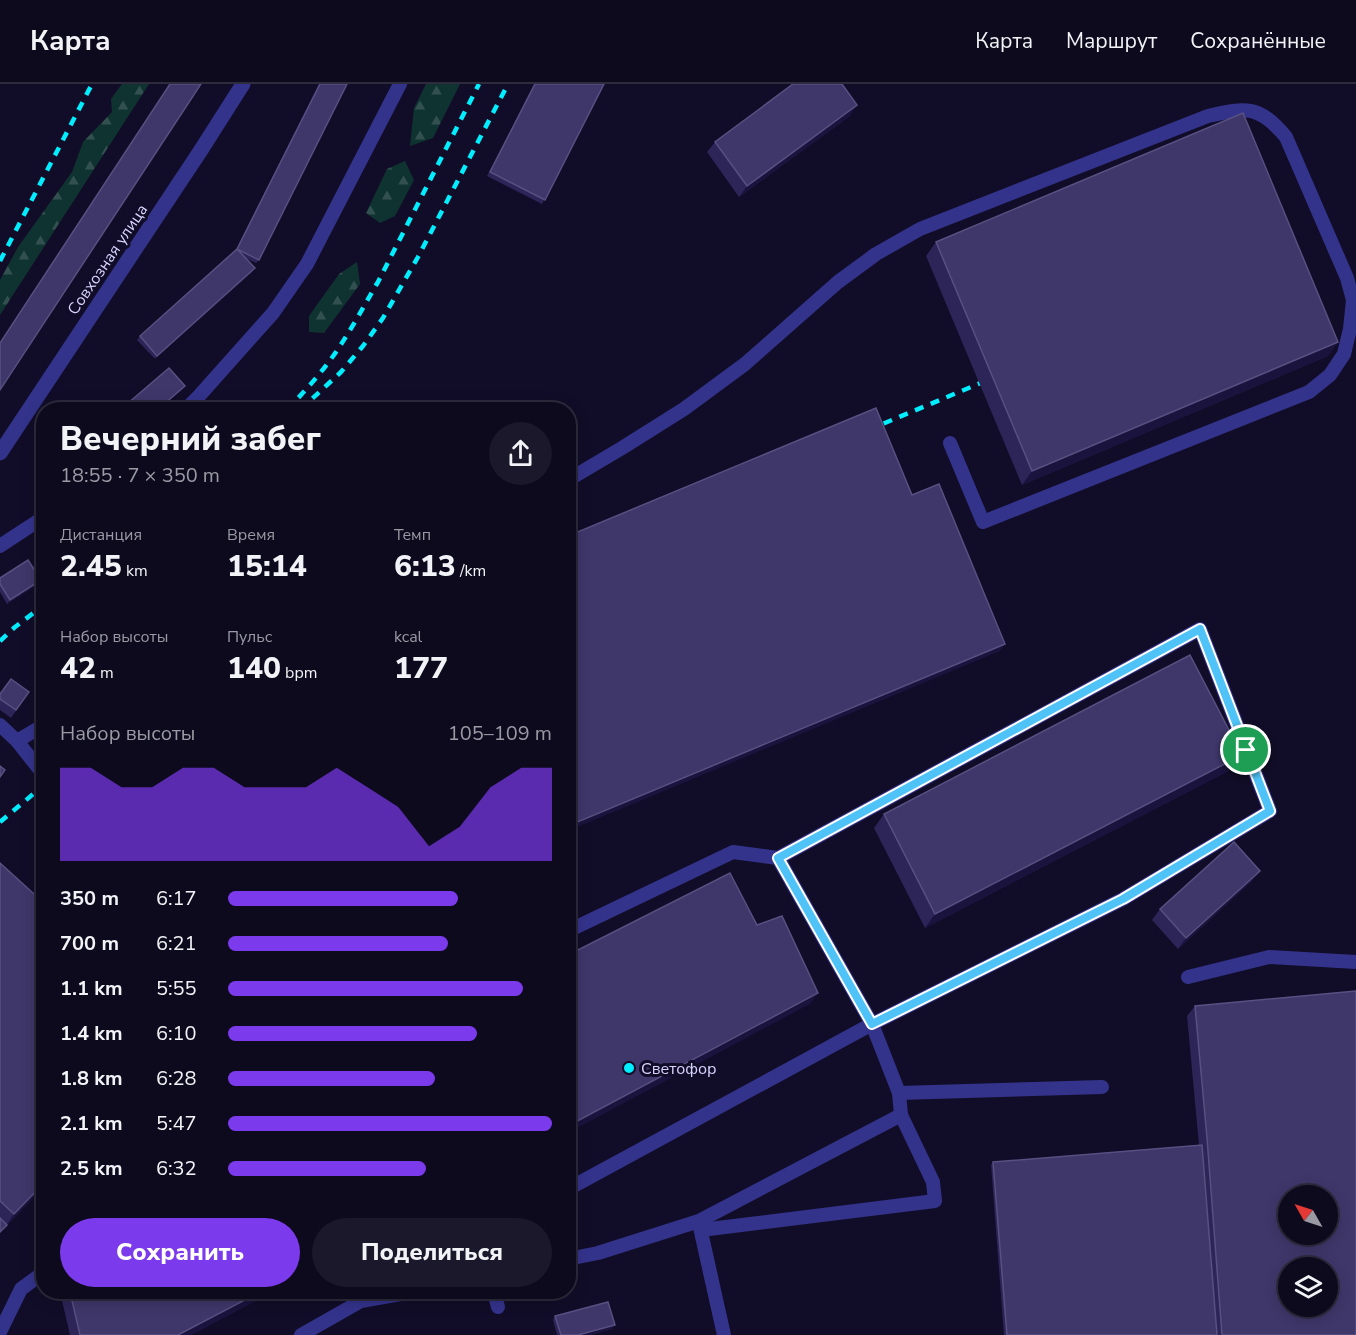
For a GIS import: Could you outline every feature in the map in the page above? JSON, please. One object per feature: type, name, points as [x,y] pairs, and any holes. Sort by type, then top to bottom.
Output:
[{"type":"street","name":"Совхозная улица","points":[[0,453],[243,84]]},
{"type":"lane","points":[[193,402],[273,313],[307,264],[400,84]]},
{"type":"lane","points":[[576,475],[684,409],[745,364],[838,282],[876,254],[920,229],[1208,116],[1244,109],[1259,112],[1274,124],[1286,137],[1347,278],[1353,300],[1350,329],[1344,354],[1330,375],[1309,392],[983,522],[950,443]]},
{"type":"lane","points":[[0,546],[36,522]]},
{"type":"lane","points":[[576,927],[733,852],[778,858],[1200,629],[1270,811],[1123,899],[872,1024],[576,1185]]},
{"type":"lane","points":[[0,725],[17,741],[36,765]]},
{"type":"lane","points":[[17,741],[36,730]]},
{"type":"lane","points":[[576,1257],[700,1225],[935,1201],[933,1182],[902,1115],[899,1093],[872,1024],[778,858]]},
{"type":"lane","points":[[1188,977],[1269,957],[1356,962]]},
{"type":"lane","points":[[899,1093],[1102,1088]]},
{"type":"lane","points":[[700,1225],[902,1115]]},
{"type":"lane","points":[[700,1225],[724,1335]]},
{"type":"lane","points":[[0,1332],[21,1289],[36,1278]]},
{"type":"lane","points":[[301,1335],[365,1299]]},
{"type":"lane","points":[[361,1301],[372,1299]]},
{"type":"lane","points":[[496,1299],[498,1307]]},
{"type":"green space","points":[[122,84],[149,84],[0,315],[0,280],[18,247],[72,172],[83,142],[112,112],[111,99]]},
{"type":"green space","points":[[426,84],[460,84],[433,138],[410,146],[414,108]]},
{"type":"green space","points":[[405,161],[414,180],[395,216],[380,223],[366,213],[387,169]]},
{"type":"green space","points":[[357,262],[360,284],[324,333],[309,332],[309,316],[339,274]]},
{"type":"building","points":[[170,84],[201,84],[0,390],[0,343]]},
{"type":"building","points":[[320,84],[347,84],[259,260],[237,249]]},
{"type":"building","points":[[535,84],[604,84],[545,200],[490,172]]},
{"type":"building","points":[[793,84],[842,84],[857,105],[747,186],[715,142]]},
{"type":"building","points":[[1243,113],[1338,342],[1032,471],[936,242]]},
{"type":"building","points":[[237,249],[255,268],[157,356],[140,336]]},
{"type":"building","points":[[169,368],[185,386],[166,402],[129,402]]},
{"type":"building","points":[[876,408],[912,495],[939,484],[1005,644],[576,823],[576,533]]},
{"type":"building","points":[[28,560],[36,572],[36,583],[10,600],[0,584],[0,578]]},
{"type":"building","points":[[1190,655],[1242,755],[935,914],[884,814]]},
{"type":"building","points":[[11,679],[29,692],[16,710],[0,699],[0,694]]},
{"type":"building","points":[[0,766],[5,770],[0,777]]},
{"type":"building","points":[[1234,842],[1260,871],[1186,938],[1160,909]]},
{"type":"building","points":[[0,863],[36,896],[36,1191],[14,1214],[0,1201]]},
{"type":"building","name":"Светофор","points":[[730,873],[757,925],[782,916],[818,993],[576,1122],[576,951]]},
{"type":"building","points":[[1356,991],[1356,1335],[1222,1335],[1195,1006]]},
{"type":"building","points":[[1202,1145],[1217,1335],[1007,1335],[993,1162]]},
{"type":"building","points":[[0,1218],[7,1225],[0,1232]]},
{"type":"building","points":[[72,1299],[247,1299],[178,1335],[80,1335]]},
{"type":"building","points":[[608,1302],[615,1325],[578,1335],[561,1335],[555,1316]]},
{"type":"railway","points":[[0,261],[92,84]]},
{"type":"railway","points":[[294,402],[342,344],[378,282],[479,84]]},
{"type":"railway","points":[[309,402],[341,372],[383,318],[418,257],[508,84]]},
{"type":"railway","points":[[868,430],[995,377]]},
{"type":"railway","points":[[0,641],[36,611]]},
{"type":"railway","points":[[0,822],[36,792]]},
{"type":"place","name":"Светофор","points":[[629,1068]]},
{"type":"route","points":[[1200,629],[1246,750],[1270,811],[1123,899],[872,1024],[778,858],[1200,629]]}]
